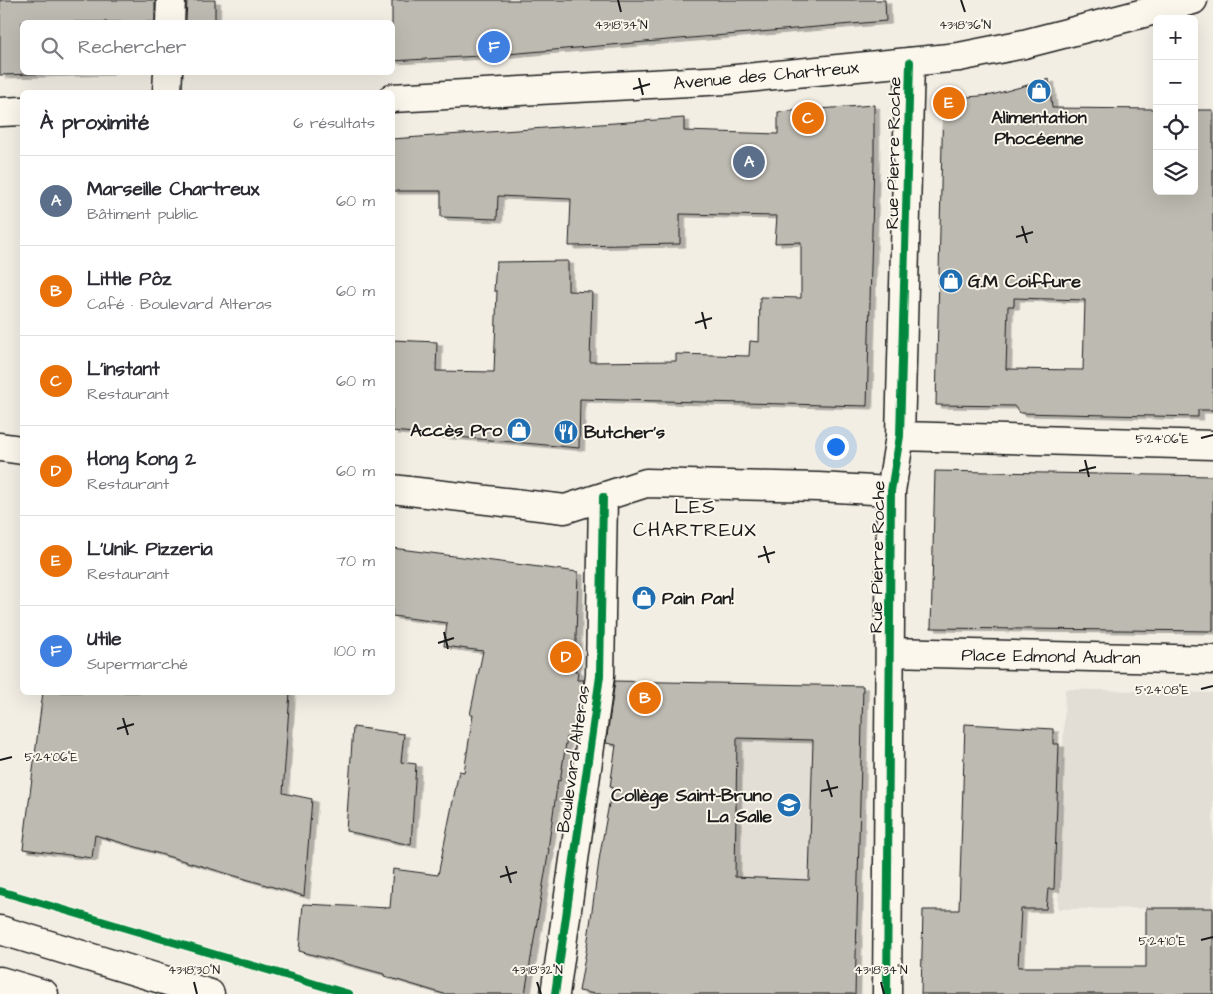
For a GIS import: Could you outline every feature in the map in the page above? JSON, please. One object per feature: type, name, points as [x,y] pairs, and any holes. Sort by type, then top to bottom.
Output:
[{"type":"street","points":[[170,20],[171,0]]},
{"type":"street","name":"Avenue des Chartreux","points":[[395,98],[726,80],[959,57],[1024,44],[1193,0]]},
{"type":"street","name":"Rue Pierre Roche","points":[[887,994],[891,491],[900,436],[910,62]]},
{"type":"street","points":[[168,75],[168,90]]},
{"type":"street","points":[[0,112],[20,111]]},
{"type":"street","points":[[900,436],[1213,445]]},
{"type":"street","points":[[0,447],[20,450]]},
{"type":"street","points":[[395,489],[565,509],[646,483],[891,491]]},
{"type":"street","name":"Boulevard Alteras","points":[[555,994],[600,676],[603,497]]},
{"type":"street","name":"Place Edmond Audran","points":[[890,652],[1213,660]]},
{"type":"street","points":[[0,930],[210,994]]},
{"type":"street","points":[[0,981],[44,994]]},
{"type":"shaded area","name":"Collège Saint-Bruno La Salle","points":[[720,683],[863,687],[855,994],[713,994]]},
{"type":"shaded area","points":[[1065,689],[1213,693],[1213,976],[1174,908],[1058,909]]},
{"type":"building","points":[[0,0],[155,0],[155,20],[20,20],[20,74],[0,75]]},
{"type":"building","points":[[187,0],[215,0],[215,20],[186,20]]},
{"type":"building","points":[[392,0],[885,0],[886,21],[496,55],[395,61],[395,20],[392,20]]},
{"type":"building","points":[[1049,79],[1052,108],[1153,109],[1153,195],[1198,195],[1198,110],[1213,110],[1213,410],[1198,410],[1198,417],[1020,413],[1014,406],[936,405],[943,99],[992,95]],"holes":[[[1014,298],[1085,300],[1083,370],[1006,369],[1008,306],[1014,306]]]},
{"type":"building","points":[[874,105],[867,406],[580,399],[579,448],[395,431],[395,340],[437,342],[436,371],[494,372],[497,291],[494,291],[496,262],[568,261],[568,291],[592,292],[590,362],[676,361],[676,354],[749,356],[750,341],[759,342],[760,297],[801,298],[801,242],[775,243],[777,216],[680,214],[680,244],[569,246],[571,199],[498,196],[497,219],[441,217],[441,191],[395,191],[395,139],[684,118],[684,131],[778,134],[778,112]]},
{"type":"building","points":[[935,471],[1213,476],[1213,631],[931,628]]},
{"type":"building","points":[[395,548],[578,572],[575,671],[578,671],[577,680],[584,680],[575,738],[567,737],[560,781],[558,780],[549,849],[525,994],[444,994],[384,976],[384,974],[299,951],[303,904],[390,908],[393,869],[438,875],[459,771],[464,772],[473,715],[470,715],[483,651],[444,646],[447,623],[395,616]]},
{"type":"building","points":[[615,681],[863,686],[855,994],[595,994],[579,991],[612,787],[610,787],[616,745],[606,743]],"holes":[[[737,738],[813,740],[809,880],[735,877]]]},
{"type":"building","points":[[43,695],[290,695],[283,793],[312,799],[304,896],[95,835],[92,858],[23,849]]},
{"type":"building","points":[[965,724],[1053,729],[1053,744],[1059,744],[1054,889],[1048,889],[1046,909],[1021,909],[1018,967],[1146,967],[1146,908],[1213,908],[1213,994],[921,994],[923,910],[959,910]]},
{"type":"building","points":[[353,727],[404,734],[401,762],[416,764],[411,845],[346,831]]},
{"type":"cycle path","points":[[887,994],[891,491],[900,436],[910,62]]},
{"type":"cycle path","points":[[555,994],[600,676],[603,497]]},
{"type":"cycle path","points":[[0,891],[349,994]]},
{"type":"place","name":"Utile","points":[[494,47]]},
{"type":"place","name":"Alimentation Phocéenne","points":[[1039,91]]},
{"type":"place","name":"L'Unik Pizzeria","points":[[949,103]]},
{"type":"place","name":"L'instant","points":[[808,118]]},
{"type":"place","name":"Marseille Chartreux","points":[[749,162]]},
{"type":"place","name":"G.M Coiffure","points":[[951,281]]},
{"type":"place","name":"Accès Pro","points":[[519,430]]},
{"type":"place","name":"Butcher's","points":[[566,432]]},
{"type":"place","name":"Pain Pan!","points":[[644,598]]},
{"type":"place","name":"Hong Kong 2","points":[[566,657]]},
{"type":"place","name":"Little Pôz","points":[[645,698]]},
{"type":"place","name":"Collège Saint-Bruno La Salle","points":[[789,805]]},
{"type":"district","name":"LES CHARTREUX","points":[[695,518]]}]
